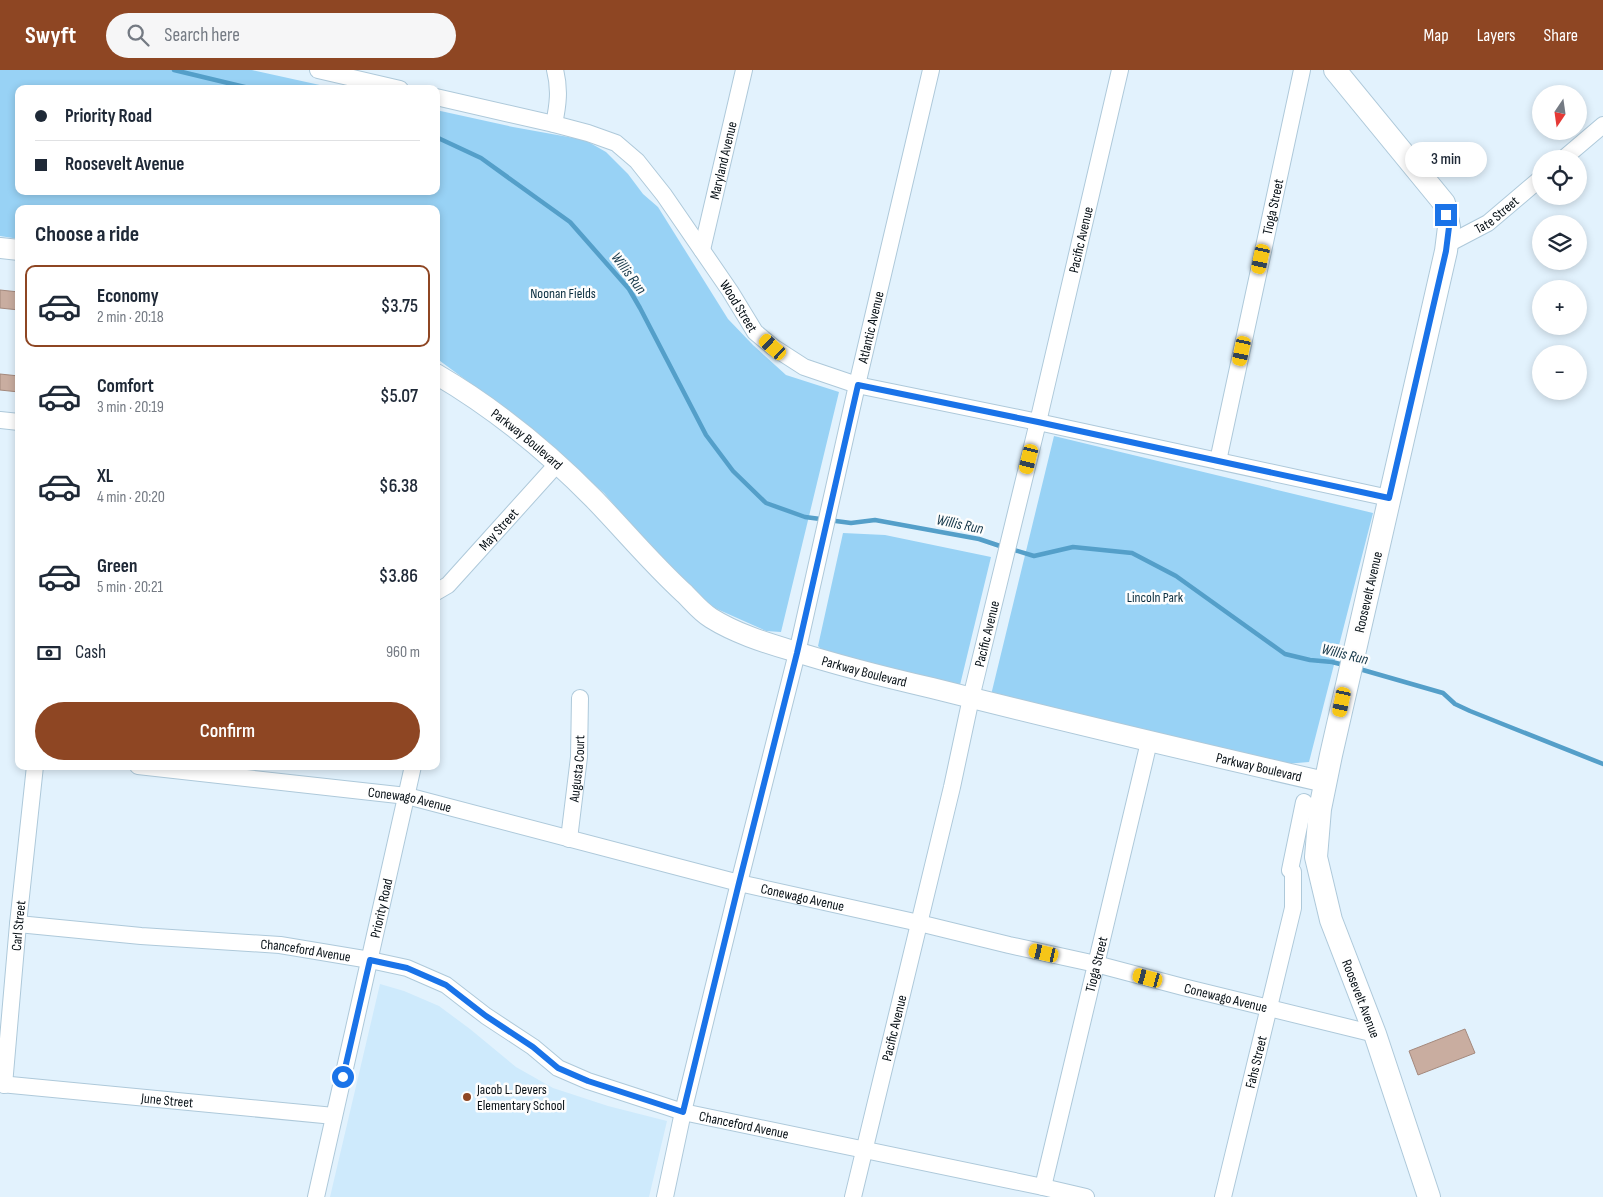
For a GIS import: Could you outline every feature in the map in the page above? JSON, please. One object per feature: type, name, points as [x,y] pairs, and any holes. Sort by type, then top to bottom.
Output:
[{"type":"main road","name":"Roosevelt Avenue","points":[[1335,70],[1444,203],[1449,227],[1325,782],[1320,809],[1316,857],[1331,920],[1374,1034],[1429,1197]]},
{"type":"street","points":[[318,70],[383,85]]},
{"type":"street","points":[[554,124],[559,101],[559,84],[555,70]]},
{"type":"street","name":"Maryland Avenue","points":[[702,250],[744,70]]},
{"type":"street","name":"Atlantic Avenue","points":[[665,1197],[683,1112],[797,653],[931,70]]},
{"type":"street","name":"Pacific Avenue","points":[[853,1197],[952,787],[971,698],[1120,70]]},
{"type":"street","name":"Tioga Street","points":[[1218,461],[1302,70]]},
{"type":"street","name":"Wood Street","points":[[440,98],[554,124],[616,143],[637,161],[664,195],[755,332],[773,347],[804,367],[858,385],[1389,498]]},
{"type":"street","points":[[1574,150],[1603,125]]},
{"type":"street","name":"Tate Street","points":[[1446,245],[1488,223],[1532,186]]},
{"type":"street","points":[[0,248],[15,250]]},
{"type":"street","name":"Parkway Boulevard","points":[[440,377],[497,414],[558,463],[593,497],[676,586],[710,617],[750,637],[797,653],[884,677],[1150,742],[1325,782]]},
{"type":"street","points":[[0,420],[15,422]]},
{"type":"street","name":"May Street","points":[[440,590],[448,585],[558,463]]},
{"type":"street","name":"Augusta Court","points":[[569,839],[580,756],[580,698]]},
{"type":"street","name":"Tioga Street","points":[[1043,1187],[1150,742]]},
{"type":"street","name":"Carl Street","points":[[2,1085],[35,770]]},
{"type":"street","name":"Conewago Avenue","points":[[174,770],[407,796],[739,883],[919,922],[1009,945],[1096,964],[1183,988],[1374,1034]]},
{"type":"street","name":"Priority Road","points":[[316,1197],[413,770]]},
{"type":"street","name":"Fahs Street","points":[[1223,1197],[1293,908],[1293,872],[1290,870],[1304,802]]},
{"type":"street","name":"Chanceford Avenue","points":[[18,924],[141,936],[280,945],[407,968],[446,985],[486,1016],[533,1047],[558,1068],[588,1081],[683,1112],[1086,1197]]},
{"type":"street","name":"June Street","points":[[2,1085],[334,1116]]},
{"type":"shaded area","name":"Jacob L. Devers Elementary School","points":[[380,984],[404,991],[439,1006],[516,1067],[553,1088],[608,1106],[667,1121],[649,1197],[330,1197]]},
{"type":"green space","name":"Noonan Fields","points":[[0,70],[252,70],[320,85],[15,85],[15,195],[440,195],[440,111],[585,140],[606,152],[628,174],[643,194],[658,207],[728,319],[753,345],[786,375],[839,392],[781,632],[766,631],[708,605],[663,562],[604,493],[512,414],[440,361],[440,205],[15,205],[15,238],[0,236]]},
{"type":"green space","name":"Lincoln Park","points":[[1054,436],[1373,513],[1309,762],[1285,764],[991,695]]},
{"type":"green space","points":[[843,533],[885,535],[991,557],[960,685],[828,656],[818,646]]},
{"type":"building","points":[[0,290],[15,292],[15,310],[0,308]]},
{"type":"building","points":[[0,374],[15,376],[15,392],[0,390]]},
{"type":"building","points":[[1465,1029],[1475,1053],[1418,1075],[1409,1051]]},
{"type":"waterway","name":"Willis Run","points":[[174,70],[236,85]]},
{"type":"waterway","name":"Willis Run","points":[[440,139],[481,158],[570,222],[629,289],[706,435],[733,471],[766,503],[805,517],[851,523],[875,520],[979,539],[1003,547]]},
{"type":"waterway","name":"Willis Run","points":[[1011,549],[1034,556],[1073,547],[1132,553],[1176,576],[1285,654],[1344,665]]},
{"type":"waterway","name":"Willis Run","points":[[1356,668],[1443,693],[1455,704],[1470,711],[1603,764]]},
{"type":"place","name":"Jacob L. Devers Elementary School","points":[[467,1097]]},
{"type":"route","points":[[343,1077],[370,960],[407,968],[446,985],[486,1016],[533,1047],[558,1068],[588,1081],[683,1112],[797,653],[858,385],[1389,498],[1446,251],[1449,227],[1446,215]]}]
